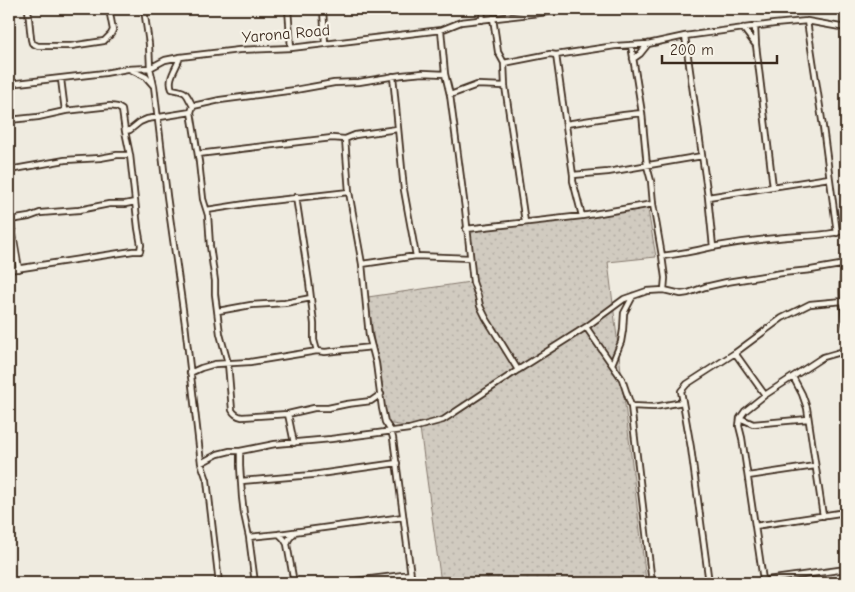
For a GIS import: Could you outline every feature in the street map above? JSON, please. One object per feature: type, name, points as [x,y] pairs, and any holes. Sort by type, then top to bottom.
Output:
[{"type":"street","points":[[28,9],[32,43],[38,46],[71,46],[104,41],[113,30],[109,9]]},
{"type":"street","points":[[144,9],[201,462],[206,480],[219,583]]},
{"type":"street","points":[[288,9],[291,48]]},
{"type":"street","points":[[323,9],[325,44]]},
{"type":"street","points":[[482,20],[483,9]]},
{"type":"street","points":[[519,9],[531,13]]},
{"type":"street","name":"Yarona Road","points":[[150,68],[165,60],[180,57],[239,50],[291,48],[441,30],[461,22],[482,20],[512,13],[574,9]]},
{"type":"street","points":[[493,18],[498,52],[504,63],[505,86],[525,222]]},
{"type":"street","points":[[504,63],[550,54],[556,55],[648,44],[685,36],[807,20],[846,28]]},
{"type":"street","points":[[807,20],[837,233]]},
{"type":"street","points":[[755,26],[773,187]]},
{"type":"street","points":[[743,28],[756,45]]},
{"type":"street","points":[[441,30],[445,74],[450,95],[473,282],[480,306],[486,318],[518,370]]},
{"type":"street","points":[[685,36],[708,197],[713,247]]},
{"type":"street","points":[[633,59],[648,44]]},
{"type":"street","points":[[631,45],[642,113],[647,166],[651,181],[652,204],[665,278],[664,290]]},
{"type":"street","points":[[556,55],[573,175],[572,181],[582,216]]},
{"type":"street","points":[[180,57],[170,82],[172,89],[183,91],[189,97],[193,106],[191,112],[203,199],[207,210],[215,294],[220,334],[228,364],[232,410],[237,416],[242,417],[288,414],[314,408],[328,408],[371,401],[381,394]]},
{"type":"street","points":[[9,84],[62,79],[127,68],[150,68]]},
{"type":"street","points":[[127,68],[146,76],[154,86]]},
{"type":"street","points":[[193,106],[220,100],[334,83],[359,82],[423,73],[445,74]]},
{"type":"street","points":[[393,76],[404,190],[416,256]]},
{"type":"street","points":[[62,79],[65,111]]},
{"type":"street","points":[[450,95],[477,85],[505,86]]},
{"type":"street","points":[[9,120],[38,117],[65,111],[110,106],[119,107],[122,110],[130,155],[141,248],[140,252],[133,251],[9,270]]},
{"type":"street","points":[[125,131],[130,130],[147,119],[191,112]]},
{"type":"street","points":[[566,124],[642,113]]},
{"type":"street","points":[[198,154],[332,138],[345,139],[355,135],[397,129]]},
{"type":"street","points":[[345,139],[349,192],[362,264],[369,336],[376,363],[385,422],[393,438],[412,583]]},
{"type":"street","points":[[9,170],[65,160],[130,155]]},
{"type":"street","points":[[573,175],[608,172],[702,156]]},
{"type":"street","points":[[708,197],[829,178]]},
{"type":"street","points":[[207,210],[296,197],[349,192]]},
{"type":"street","points":[[296,197],[306,256],[314,324],[314,340],[317,351]]},
{"type":"street","points":[[10,220],[40,213],[79,210],[109,204],[135,202]]},
{"type":"street","points":[[466,229],[582,216],[652,204]]},
{"type":"street","points":[[9,211],[19,268]]},
{"type":"street","points":[[662,256],[684,254],[713,247],[777,238],[837,233],[846,230]]},
{"type":"street","points":[[362,264],[416,256],[470,258]]},
{"type":"street","points":[[201,462],[230,451],[409,429],[443,420],[586,327],[624,299],[647,292],[664,290],[681,294],[727,282],[846,264],[843,276],[846,326]]},
{"type":"street","points":[[612,364],[624,330],[624,313],[633,296]]},
{"type":"street","points":[[218,311],[311,298]]},
{"type":"street","points":[[709,583],[691,448],[681,391],[686,384],[735,353],[782,318],[810,304],[843,301]]},
{"type":"street","points":[[586,327],[622,379],[631,406],[652,583]]},
{"type":"street","points":[[190,374],[208,366],[221,363],[250,362],[317,351],[325,352],[372,347]]},
{"type":"street","points":[[763,580],[739,426],[740,418],[745,411],[765,395],[823,358],[846,351]]},
{"type":"street","points":[[735,353],[765,395]]},
{"type":"street","points":[[793,377],[807,408],[824,516]]},
{"type":"street","points":[[371,401],[382,408]]},
{"type":"street","points":[[631,406],[654,407],[682,402]]},
{"type":"street","points":[[633,414],[640,407]]},
{"type":"street","points":[[288,414],[294,443]]},
{"type":"street","points":[[740,418],[753,424],[808,419]]},
{"type":"street","points":[[240,451],[244,514],[255,583]]},
{"type":"street","points":[[241,481],[307,476],[397,463]]},
{"type":"street","points":[[748,476],[815,466]]},
{"type":"street","points":[[755,526],[846,512]]},
{"type":"street","points":[[249,537],[403,517]]},
{"type":"street","points":[[287,544],[295,532]]},
{"type":"street","points":[[278,534],[287,544],[294,583]]},
{"type":"street","points":[[746,583],[846,569]]},
{"type":"street","points":[[339,583],[411,574]]},
{"type":"shaded area","points":[[647,204],[656,257],[608,262],[646,581],[629,583],[441,583],[420,428],[385,423],[368,297],[470,282],[468,231]]}]
